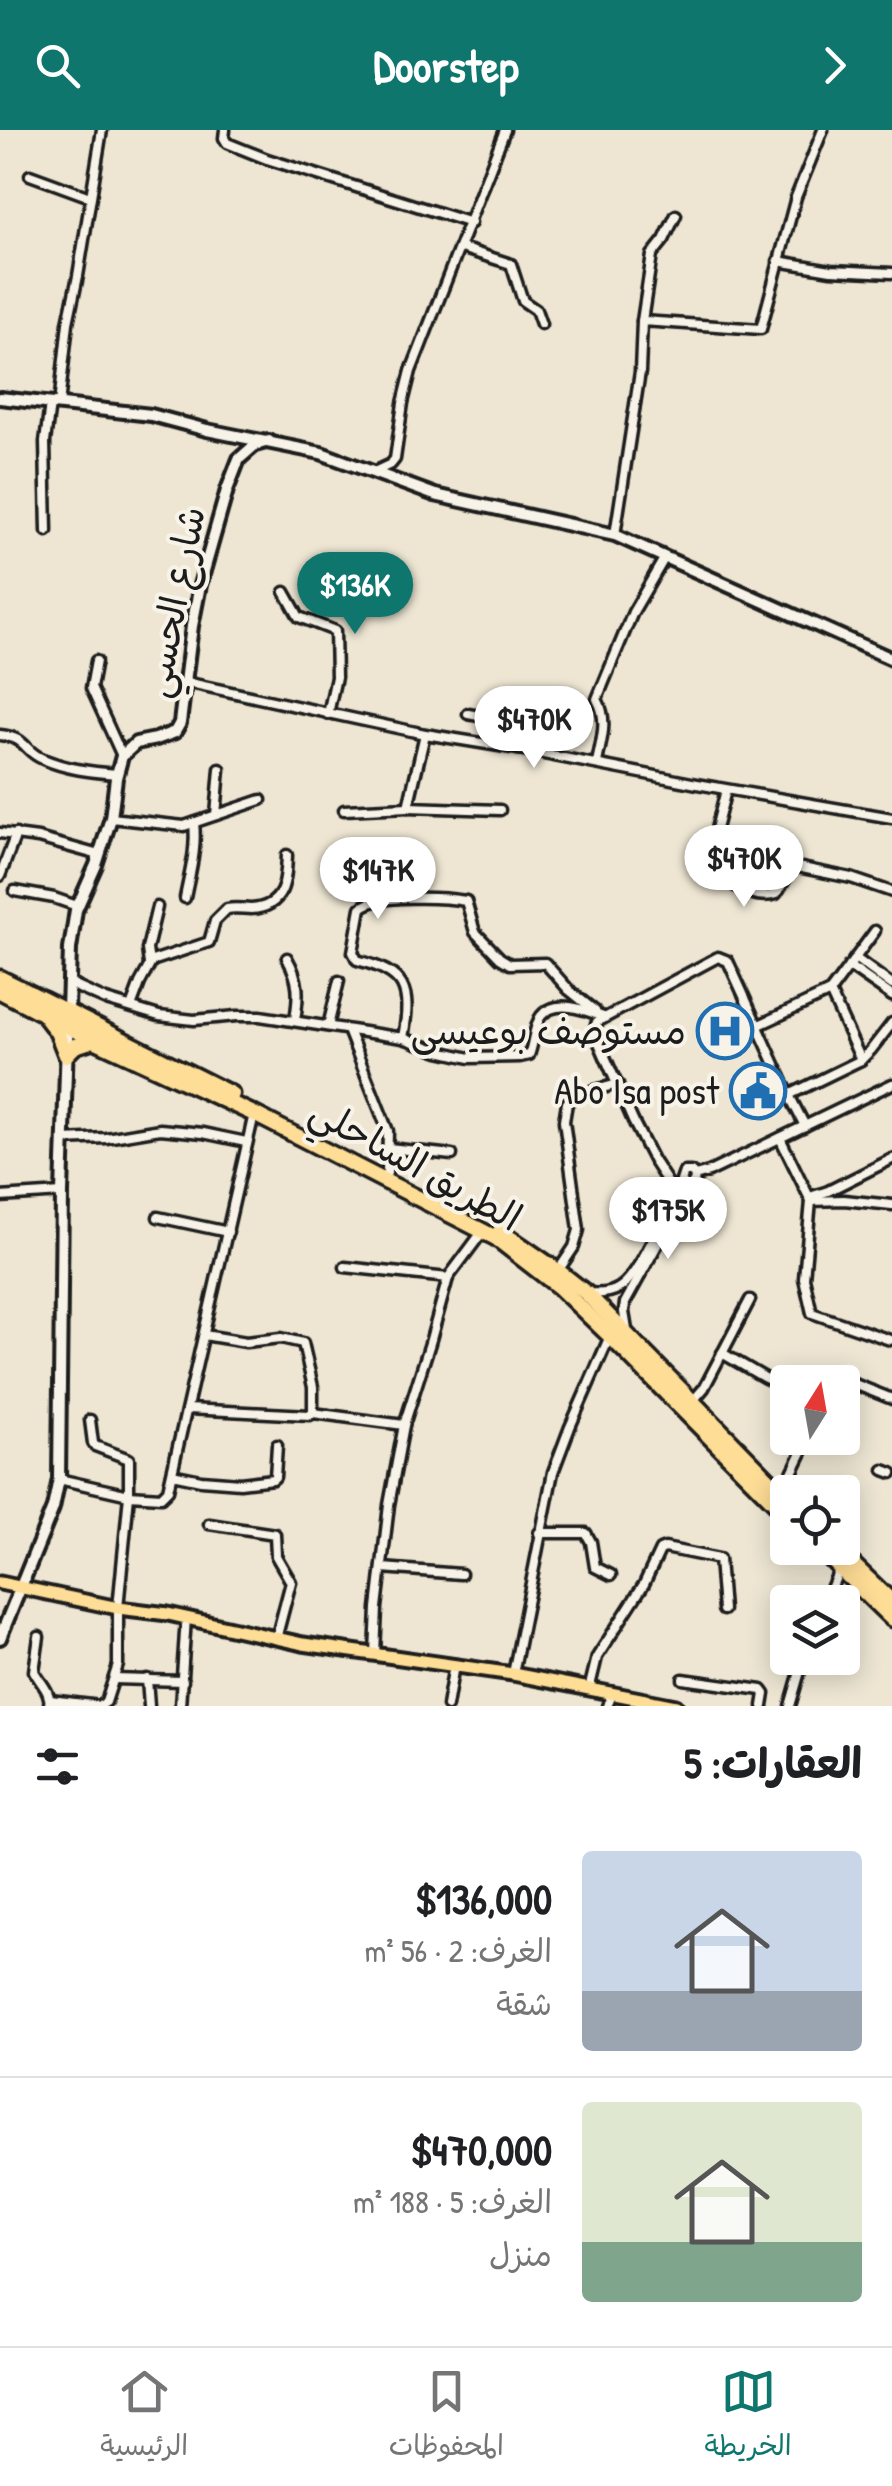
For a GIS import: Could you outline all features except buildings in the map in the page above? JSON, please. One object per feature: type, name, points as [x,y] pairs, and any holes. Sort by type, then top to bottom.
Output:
[{"type":"highway","name":"الطريق الساحلي","points":[[0,978],[68,1019],[498,1230],[586,1293],[770,1481]]},
{"type":"highway","name":"الطريق الساحلي","points":[[0,991],[41,1014],[68,1019],[94,1040],[254,1114],[489,1235],[559,1287],[770,1498]]},
{"type":"highway","points":[[41,1014],[57,1032],[66,1055],[75,1046],[94,1040]]},
{"type":"highway","points":[[837,1565],[892,1619]]},
{"type":"highway","points":[[854,1565],[892,1602]]},
{"type":"main road","points":[[0,1583],[276,1639],[513,1674],[589,1690],[609,1700],[676,1706]]},
{"type":"street","points":[[47,531],[44,442],[78,276],[102,130]]},
{"type":"street","points":[[225,130],[227,143],[262,158],[471,223]]},
{"type":"street","points":[[376,471],[395,459],[411,371],[506,130]]},
{"type":"street","points":[[642,321],[760,329],[796,198],[823,130]]},
{"type":"street","points":[[30,175],[90,197]]},
{"type":"street","points":[[616,535],[638,389],[642,321],[652,255],[676,215]]},
{"type":"street","points":[[461,248],[511,264],[523,301],[536,310],[541,324]]},
{"type":"street","points":[[778,261],[892,274]]},
{"type":"street","points":[[0,398],[152,415],[322,452],[435,495],[616,535],[892,659]]},
{"type":"street","points":[[232,435],[239,459]]},
{"type":"street","points":[[239,459],[256,445],[270,442]]},
{"type":"street","name":"شارع الحسي","points":[[122,756],[136,743],[175,732],[182,714],[200,586],[239,459]]},
{"type":"street","points":[[597,764],[604,712],[597,700],[633,612],[666,557]]},
{"type":"street","points":[[285,592],[299,616],[335,631],[336,677],[328,714]]},
{"type":"street","points":[[0,1638],[53,1508],[59,1480],[62,1193],[71,936],[78,906],[111,818],[122,756],[91,688],[96,662]]},
{"type":"street","points":[[185,682],[425,734],[892,818]]},
{"type":"street","points":[[468,714],[517,723],[518,748]]},
{"type":"street","points":[[408,807],[425,734]]},
{"type":"street","points":[[0,735],[17,738],[42,759],[74,769],[117,774]]},
{"type":"street","points":[[216,814],[220,769]]},
{"type":"street","points":[[726,790],[707,864],[709,870],[742,890],[766,896],[776,894],[797,868],[852,878],[892,892]]},
{"type":"street","points":[[111,818],[184,826],[261,800]]},
{"type":"street","points":[[344,810],[500,810]]},
{"type":"street","points":[[186,898],[196,842],[194,822]]},
{"type":"street","points":[[0,834],[16,834],[99,855]]},
{"type":"street","points":[[0,876],[16,834]]},
{"type":"street","points":[[149,964],[158,957],[208,942],[215,921],[227,909],[261,907],[280,894],[286,883],[287,856]]},
{"type":"street","points":[[15,891],[78,906]]},
{"type":"street","points":[[404,1038],[406,1012],[399,977],[357,960],[353,952],[361,908],[374,901],[466,901],[475,932],[500,958],[510,964],[544,963],[602,1017]]},
{"type":"street","points":[[132,1007],[149,964],[148,949],[157,907]]},
{"type":"street","points":[[757,1026],[830,992],[875,931]]},
{"type":"street","points":[[287,958],[296,974],[295,1020]]},
{"type":"street","points":[[675,1194],[633,1122],[596,1036],[594,1027],[602,1017],[723,958],[728,961],[805,1126]]},
{"type":"street","points":[[852,962],[892,984]]},
{"type":"street","points":[[852,962],[892,996]]},
{"type":"street","points":[[69,981],[96,996],[159,1016],[295,1020],[404,1038],[470,1058],[529,1055],[540,1017],[561,1007],[582,1008],[602,1017]]},
{"type":"street","points":[[328,1026],[339,981]]},
{"type":"street","points":[[830,992],[861,1060]]},
{"type":"street","points":[[789,1095],[861,1060],[892,1023]]},
{"type":"street","points":[[348,1030],[388,1130],[387,1173]]},
{"type":"street","points":[[558,1271],[574,1247],[579,1230],[564,1121],[567,1103],[576,1095],[618,1084]]},
{"type":"street","points":[[668,1182],[694,1182],[695,1176],[892,1084]]},
{"type":"street","points":[[59,1480],[129,1495],[163,1496],[172,1474],[254,1114]]},
{"type":"street","points":[[64,1140],[160,1129],[187,1130],[246,1142]]},
{"type":"street","points":[[780,1138],[810,1199],[804,1278],[812,1313],[890,1340]]},
{"type":"street","points":[[389,1148],[452,1155]]},
{"type":"street","points":[[810,1199],[892,1159]]},
{"type":"street","points":[[658,1168],[684,1181]]},
{"type":"street","points":[[586,1293],[608,1293],[625,1284],[684,1181]]},
{"type":"street","points":[[628,1334],[625,1303],[684,1181]]},
{"type":"street","points":[[0,1197],[62,1193]]},
{"type":"street","points":[[810,1199],[892,1205]]},
{"type":"street","points":[[158,1217],[228,1232]]},
{"type":"street","points":[[375,1654],[389,1506],[404,1425],[448,1278],[489,1235]]},
{"type":"street","points":[[345,1267],[448,1278]]},
{"type":"street","points":[[692,1402],[704,1388],[750,1300]]},
{"type":"street","points":[[204,1335],[246,1342],[281,1338],[303,1343],[313,1386],[313,1413]]},
{"type":"street","points":[[513,1674],[554,1472],[610,1336]]},
{"type":"street","points":[[722,1352],[770,1379]]},
{"type":"street","points":[[860,1386],[892,1399]]},
{"type":"street","points":[[187,1410],[310,1416],[313,1413],[404,1425]]},
{"type":"street","points":[[39,1637],[34,1671],[50,1703],[100,1706],[106,1702],[119,1656],[118,1608],[129,1459],[93,1444],[90,1420]]},
{"type":"street","points":[[172,1474],[240,1483],[272,1480],[276,1445]]},
{"type":"street","points":[[209,1524],[276,1534],[276,1556],[291,1582],[276,1639]]},
{"type":"street","points":[[540,1533],[586,1533],[595,1566],[611,1575]]},
{"type":"street","points":[[589,1690],[600,1652],[644,1584],[660,1550],[719,1558],[723,1610]]},
{"type":"street","points":[[382,1568],[461,1574]]},
{"type":"street","points":[[832,1585],[840,1568]]},
{"type":"street","points":[[180,1706],[186,1618]]},
{"type":"street","points":[[447,1706],[454,1665]]},
{"type":"street","points":[[790,1706],[799,1675]]},
{"type":"street","points":[[683,1678],[762,1690],[763,1706]]},
{"type":"street","points":[[114,1679],[183,1680]]},
{"type":"street","points":[[147,1679],[149,1706]]},
{"type":"place","name":"مستوصف بوعيسى","points":[[725,1031]]},
{"type":"place","name":"Abo Isa post","points":[[758,1091]]}]
